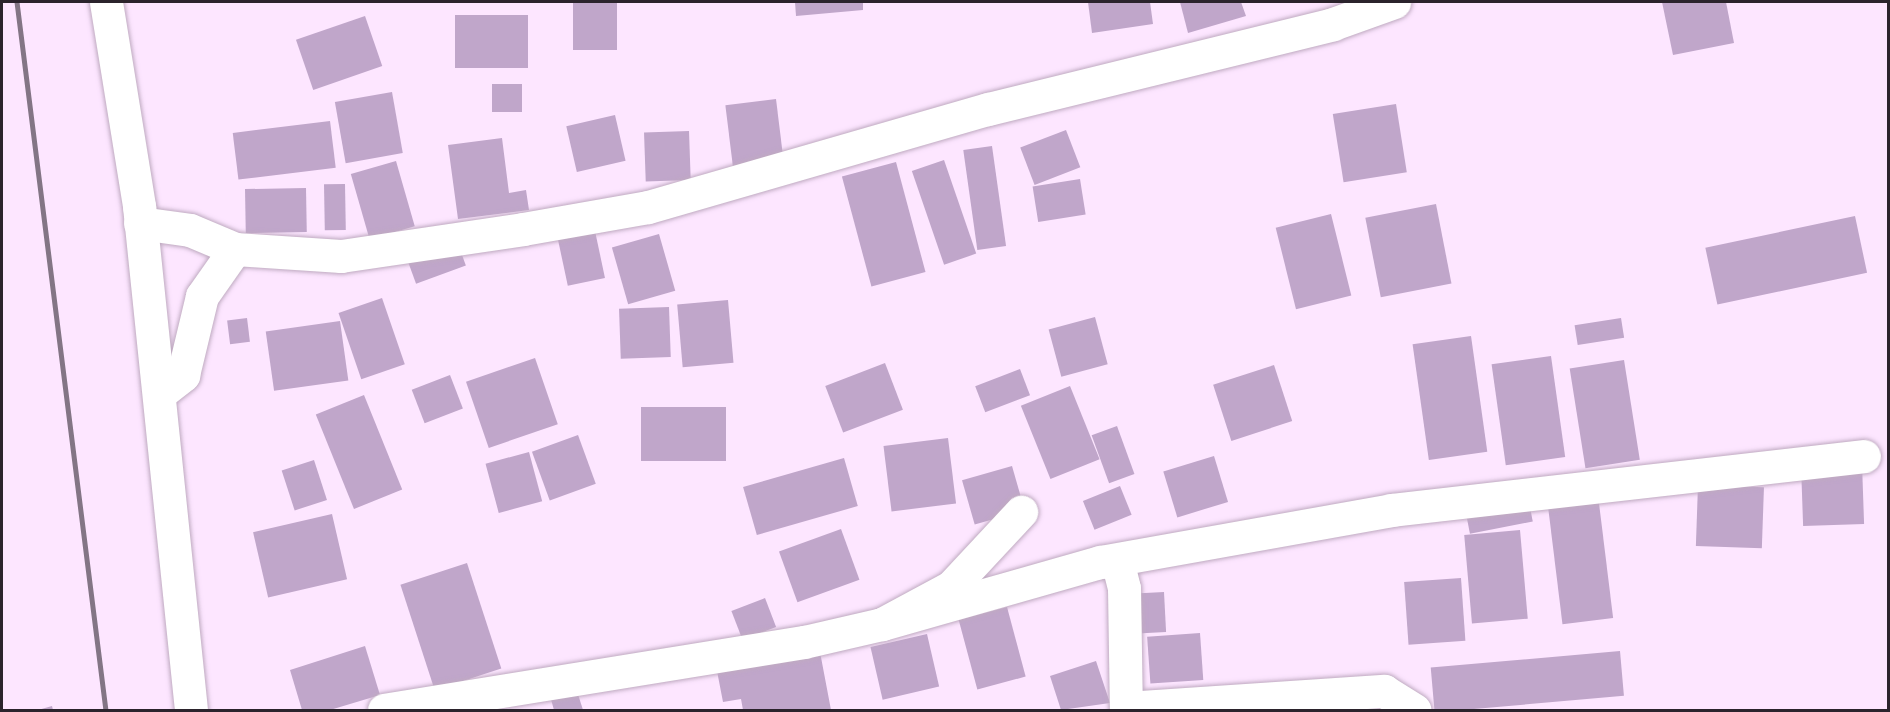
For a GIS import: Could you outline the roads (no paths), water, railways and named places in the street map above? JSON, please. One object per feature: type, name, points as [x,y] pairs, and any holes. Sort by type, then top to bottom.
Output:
[{"type":"street","points":[[106,2],[140,223],[191,711]]},
{"type":"street","points":[[140,223],[190,230],[235,249],[341,256],[648,207],[988,109],[1333,24],[1394,2]]},
{"type":"street","points":[[159,394],[183,375],[202,296],[235,249]]},
{"type":"street","points":[[384,711],[804,642],[882,624],[1110,562],[1391,510],[1864,456]]},
{"type":"street","points":[[882,624],[951,587],[1021,512]]},
{"type":"street","points":[[1110,562],[1119,568],[1125,588],[1126,709],[1384,691],[1415,711]]},
{"type":"railway","points":[[17,2],[106,710]]}]
